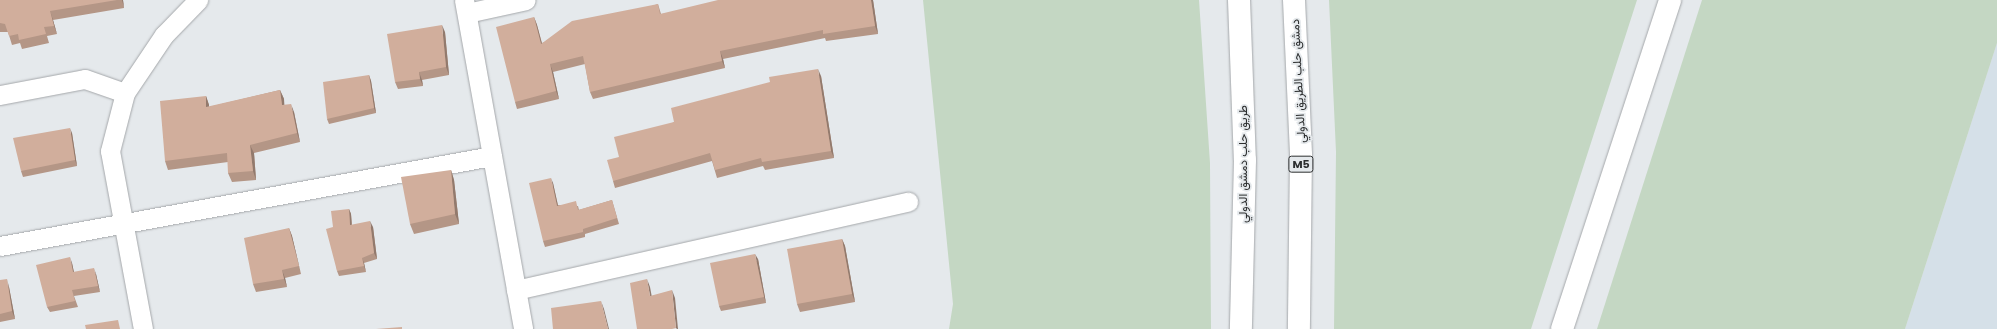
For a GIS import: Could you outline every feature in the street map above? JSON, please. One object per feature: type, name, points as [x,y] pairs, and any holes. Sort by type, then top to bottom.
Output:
[{"type":"main road","name":"طريق حلب دمشق الدولي","points":[[1239,0],[1245,160],[1241,329]]},
{"type":"main road","name":"دمشق حلب الطريق الدولي","points":[[1294,0],[1302,155],[1299,329]]},
{"type":"main road","points":[[1562,329],[1670,0]]},
{"type":"street","points":[[143,329],[110,150],[125,93],[164,35],[198,0]]},
{"type":"street","points":[[523,329],[466,6],[526,0]]},
{"type":"street","points":[[0,95],[86,79],[125,93]]},
{"type":"street","points":[[0,246],[492,156]]},
{"type":"street","points":[[516,290],[908,202]]},
{"type":"shaded area","points":[[1997,43],[1997,329],[1905,329]]},
{"type":"green space","points":[[923,0],[1199,0],[1210,163],[1211,329],[949,329],[953,304]]},
{"type":"green space","points":[[1329,0],[1637,0],[1531,329],[1334,329],[1336,152]]},
{"type":"green space","points":[[1702,0],[1997,0],[1997,43],[1905,329],[1597,329]]},
{"type":"building","points":[[0,0],[117,0],[50,11],[54,26],[44,27],[46,34],[19,40],[18,34],[9,36],[5,24],[0,23]]},
{"type":"building","points":[[718,0],[871,0],[875,26],[823,34],[823,30],[720,51],[722,61],[590,92],[583,56],[550,64],[556,91],[515,102],[496,27],[534,17],[541,44],[572,21],[658,4],[660,14]]},
{"type":"building","points":[[442,25],[446,67],[419,72],[420,79],[395,82],[387,34]]},
{"type":"building","points":[[818,69],[831,151],[762,162],[761,158],[715,170],[710,153],[613,181],[607,160],[619,157],[614,137],[674,122],[671,108],[770,82],[769,77]]},
{"type":"building","points":[[369,75],[374,108],[327,119],[323,82]]},
{"type":"building","points":[[280,90],[282,105],[291,104],[297,133],[250,145],[253,171],[228,173],[227,153],[165,161],[160,101],[206,96],[206,107]]},
{"type":"building","points":[[70,128],[75,160],[21,171],[13,138]]},
{"type":"building","points":[[451,170],[455,214],[410,224],[401,177]]},
{"type":"building","points":[[551,178],[557,206],[576,201],[578,210],[612,200],[617,218],[583,229],[583,232],[543,241],[529,183]]},
{"type":"building","points":[[349,209],[350,225],[370,221],[374,253],[362,258],[364,266],[337,271],[326,229],[333,227],[331,211]]},
{"type":"building","points":[[289,228],[299,266],[282,270],[284,279],[253,284],[244,238]]},
{"type":"building","points":[[842,239],[852,294],[797,304],[787,249]]},
{"type":"building","points":[[755,254],[764,297],[719,306],[710,263]]},
{"type":"building","points":[[70,257],[73,272],[94,268],[98,286],[72,290],[75,301],[47,307],[36,265]]},
{"type":"building","points":[[7,279],[12,311],[0,314],[0,280]]},
{"type":"building","points":[[647,279],[650,296],[672,290],[676,328],[637,329],[630,283]]},
{"type":"building","points":[[601,301],[608,329],[553,329],[551,308]]},
{"type":"building","points":[[118,320],[120,329],[86,329],[85,325]]},
{"type":"building","points":[[402,327],[402,329],[376,329]]}]
